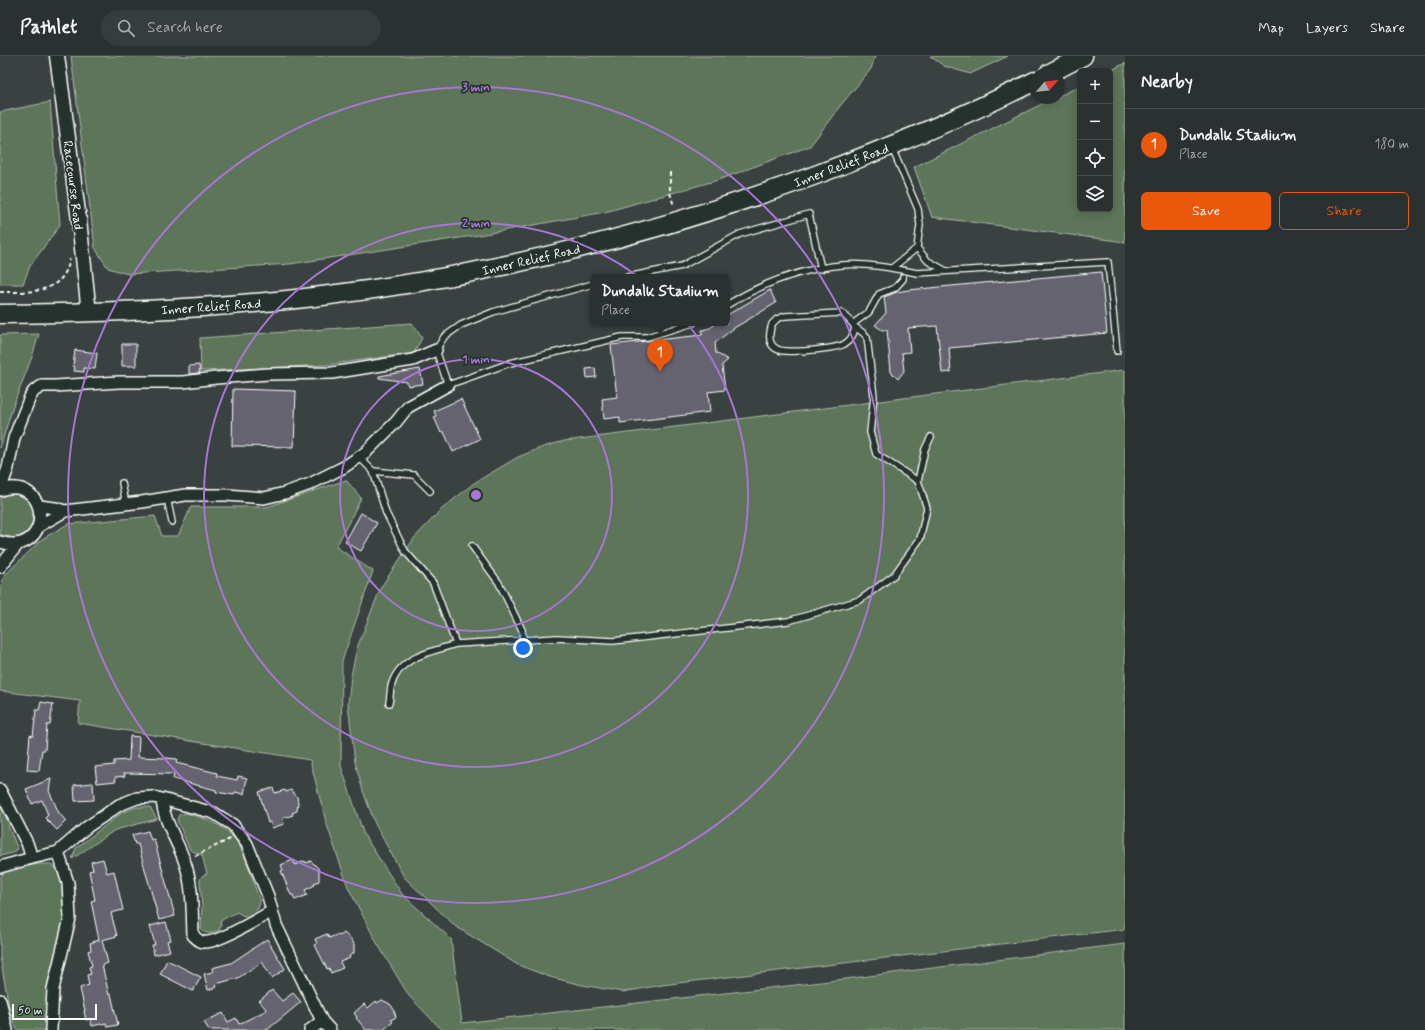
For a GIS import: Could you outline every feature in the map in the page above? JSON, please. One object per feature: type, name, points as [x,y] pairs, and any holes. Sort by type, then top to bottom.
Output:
[{"type":"main road","points":[[1060,68],[1083,56]]},
{"type":"main road","name":"Inner Relief Road","points":[[0,314],[88,313],[226,306],[323,296],[392,286],[454,276],[530,260],[679,221],[757,196],[892,146],[1029,84]]},
{"type":"street","name":"Racecourse Road","points":[[58,56],[80,226],[88,313]]},
{"type":"street","points":[[0,490],[8,468],[14,438],[30,397],[34,390],[42,386],[119,382],[183,382],[268,374],[332,373],[413,360],[436,350]]},
{"type":"street","points":[[39,526],[64,511],[185,495],[227,495],[264,498],[285,493],[310,484],[344,467],[365,453],[396,422],[408,407],[448,385]]},
{"type":"street","points":[[8,468],[20,488]]},
{"type":"street","points":[[0,490],[6,488],[20,488],[28,492],[34,498],[41,512],[39,526],[27,541],[8,545],[0,542]]},
{"type":"street","points":[[39,506],[64,511]]},
{"type":"street","points":[[0,567],[18,544]]},
{"type":"street","points":[[0,790],[24,837],[32,858]]},
{"type":"street","points":[[0,867],[58,852],[87,827],[119,805],[136,798],[153,797],[214,814],[233,825],[240,833],[252,854],[279,932],[322,1021],[330,1030]]},
{"type":"street","points":[[162,799],[162,805],[184,860],[192,896],[193,935],[199,941],[205,943],[214,941],[272,911]]},
{"type":"street","points":[[51,1030],[53,989],[70,918],[68,883],[58,852]]},
{"type":"street","points":[[0,1000],[7,1030]]},
{"type":"street","points":[[310,1030],[322,1021]]},
{"type":"lane","points":[[892,146],[918,209],[920,225],[917,248],[892,268]]},
{"type":"lane","points":[[642,274],[682,266],[740,234],[809,214],[822,269]]},
{"type":"lane","points":[[917,248],[928,261],[946,271]]},
{"type":"lane","points":[[730,302],[743,295],[785,277],[841,265],[892,268],[917,273],[1108,262],[1117,351]]},
{"type":"lane","points":[[903,277],[903,280],[895,288],[879,294],[869,312],[854,325],[851,338],[847,343],[837,348],[786,351],[772,345],[770,339],[772,324],[777,319],[785,316],[838,313],[848,317],[854,325],[863,331],[867,337],[874,396],[870,432],[876,454],[918,481]]},
{"type":"lane","points":[[590,285],[493,312],[461,325],[444,337],[436,350],[448,385],[510,363],[622,337],[647,337],[683,326]]},
{"type":"lane","points":[[389,703],[391,685],[401,666],[417,656],[456,644],[557,638],[613,641],[788,621],[860,600],[894,575],[920,540],[927,508],[918,481],[925,449],[931,436]]},
{"type":"lane","points":[[359,457],[373,471],[386,513],[405,551],[433,583],[456,644]]},
{"type":"lane","points":[[373,471],[414,475],[430,491]]},
{"type":"lane","points":[[122,483],[126,504]]},
{"type":"lane","points":[[167,498],[172,522]]},
{"type":"lane","points":[[472,546],[499,583],[522,630],[523,640]]},
{"type":"path","points":[[670,172],[670,194],[679,221]]},
{"type":"path","points":[[0,292],[33,292],[43,290],[53,285],[61,279],[68,269],[70,254]]},
{"type":"path","points":[[184,860],[215,847],[240,833]]},
{"type":"green space","points":[[71,56],[875,56],[871,69],[840,106],[810,146],[718,180],[605,212],[479,235],[290,264],[128,274],[108,268],[95,248]]},
{"type":"green space","points":[[930,56],[1008,56],[970,74],[944,66]]},
{"type":"green space","points":[[1125,63],[1125,242],[932,217],[914,167],[1042,104],[1065,104],[1065,93],[1077,87],[1077,212],[1113,212],[1113,69]]},
{"type":"green space","points":[[50,102],[60,225],[30,266],[23,284],[0,284],[0,112]]},
{"type":"green space","points":[[412,323],[422,338],[414,353],[326,365],[201,371],[200,338]]},
{"type":"green space","points":[[39,334],[32,357],[13,406],[0,448],[0,335]]},
{"type":"green space","points":[[1125,370],[1125,929],[662,985],[623,992],[582,985],[550,977],[518,965],[455,926],[404,877],[375,824],[363,791],[355,762],[348,704],[351,676],[357,648],[381,587],[415,537],[442,509],[474,483],[518,457],[543,447],[564,441]]},
{"type":"green space","points":[[346,480],[361,498],[336,547],[373,571],[342,661],[341,766],[364,835],[402,894],[451,939],[462,1023],[813,983],[1125,944],[1125,1030],[442,1030],[409,996],[377,943],[348,887],[326,822],[310,760],[78,723],[80,701],[0,691],[0,588],[4,576],[42,539],[68,524],[155,516],[162,536],[178,536],[191,507],[267,507]]},
{"type":"green space","points":[[7,494],[20,496],[29,502],[33,510],[33,520],[29,529],[22,535],[12,538],[0,534],[0,498]]},
{"type":"green space","points":[[0,806],[10,824],[8,826],[18,849],[13,853],[0,856]]},
{"type":"green space","points":[[137,807],[150,807],[157,819],[115,830],[72,859],[76,848],[123,812]]},
{"type":"green space","points":[[186,813],[206,819],[225,829],[235,839],[243,852],[260,902],[258,909],[250,914],[245,916],[237,912],[220,921],[221,926],[219,930],[212,933],[205,933],[201,929],[202,907],[200,880],[202,876],[207,874],[202,855],[190,850],[177,820],[179,815]]},
{"type":"green space","points":[[39,864],[51,864],[63,879],[64,921],[48,982],[46,1030],[17,1030],[10,1012],[0,957],[0,878],[5,870]]},
{"type":"building","points":[[1101,272],[1107,333],[949,348],[951,372],[942,373],[937,326],[908,328],[910,352],[902,353],[904,371],[898,379],[891,372],[887,330],[882,330],[875,325],[886,313],[884,297],[908,290]]},
{"type":"building","points":[[770,290],[776,303],[734,328],[715,343],[716,353],[728,360],[722,365],[725,390],[708,392],[710,412],[620,423],[620,417],[604,419],[602,399],[617,397],[611,345],[702,335],[702,330],[713,326],[730,326],[730,313]]},
{"type":"building","points":[[122,344],[136,344],[136,366],[122,366]]},
{"type":"building","points":[[75,350],[97,353],[95,369],[84,368],[84,372],[74,371],[75,367],[73,366]]},
{"type":"building","points":[[199,365],[200,373],[189,374],[189,366]]},
{"type":"building","points":[[595,368],[596,377],[587,378],[586,369]]},
{"type":"building","points":[[420,369],[423,384],[408,386],[407,382],[379,378],[379,376]]},
{"type":"building","points":[[233,389],[296,391],[294,447],[232,446]]},
{"type":"building","points":[[461,399],[480,439],[453,452],[444,432],[441,433],[434,417],[436,416],[434,411]]},
{"type":"building","points":[[361,513],[377,523],[361,551],[345,542]]},
{"type":"building","points":[[41,702],[53,704],[50,725],[47,725],[45,750],[42,750],[39,771],[27,770],[30,735],[33,736],[36,710],[39,710]]},
{"type":"building","points":[[130,736],[139,737],[138,757],[177,759],[176,763],[217,773],[217,776],[237,780],[238,776],[247,778],[244,794],[235,792],[234,795],[216,792],[216,790],[173,779],[174,774],[124,773],[125,776],[115,777],[116,781],[97,783],[95,767],[114,765],[114,761],[129,760]]},
{"type":"building","points":[[51,779],[49,791],[59,813],[66,821],[57,830],[45,818],[48,815],[42,800],[32,804],[26,789]]},
{"type":"building","points":[[93,783],[94,800],[75,801],[74,785]]},
{"type":"building","points":[[273,788],[275,793],[291,790],[297,797],[298,802],[297,811],[292,813],[293,815],[283,818],[284,824],[272,828],[270,822],[268,823],[259,792]]},
{"type":"building","points":[[148,831],[151,840],[154,839],[175,916],[159,920],[138,844],[135,844],[132,835]]},
{"type":"building","points":[[103,859],[107,873],[114,871],[123,910],[111,913],[117,936],[102,940],[108,963],[102,965],[109,995],[111,994],[118,1025],[107,1027],[106,1023],[92,1026],[90,1019],[86,1020],[80,988],[89,985],[87,975],[91,974],[89,967],[92,966],[88,951],[91,950],[90,943],[99,940],[91,901],[95,900],[89,871],[93,870],[91,862]]},
{"type":"building","points":[[293,860],[295,865],[305,861],[306,863],[311,861],[318,868],[319,872],[319,881],[314,883],[315,885],[305,890],[307,895],[295,900],[293,895],[291,895],[281,871],[283,870],[281,865]]},
{"type":"building","points":[[166,922],[171,940],[167,941],[170,951],[154,955],[152,945],[155,945],[150,926]]},
{"type":"building","points":[[344,933],[352,940],[354,944],[354,953],[349,956],[350,958],[340,962],[343,968],[331,973],[329,968],[327,969],[315,945],[317,944],[315,939],[327,934],[329,938],[339,934],[340,936]]},
{"type":"building","points":[[267,939],[285,969],[272,978],[262,962],[238,978],[216,984],[217,987],[208,990],[204,974],[213,972],[212,968],[231,963]]},
{"type":"building","points":[[167,960],[201,977],[193,991],[160,974]]},
{"type":"building","points":[[272,990],[282,1001],[293,993],[301,1002],[267,1030],[209,1030],[204,1022],[223,1013],[228,1022],[236,1018],[239,1024],[267,1010],[259,1001]]},
{"type":"building","points":[[382,1000],[390,1004],[396,1017],[391,1020],[393,1022],[383,1030],[366,1030],[356,1018],[357,1017],[354,1013],[364,1004],[368,1008],[376,1001],[377,1003]]},
{"type":"place","name":"Dundalk Stadium","points":[[660,372]]}]
